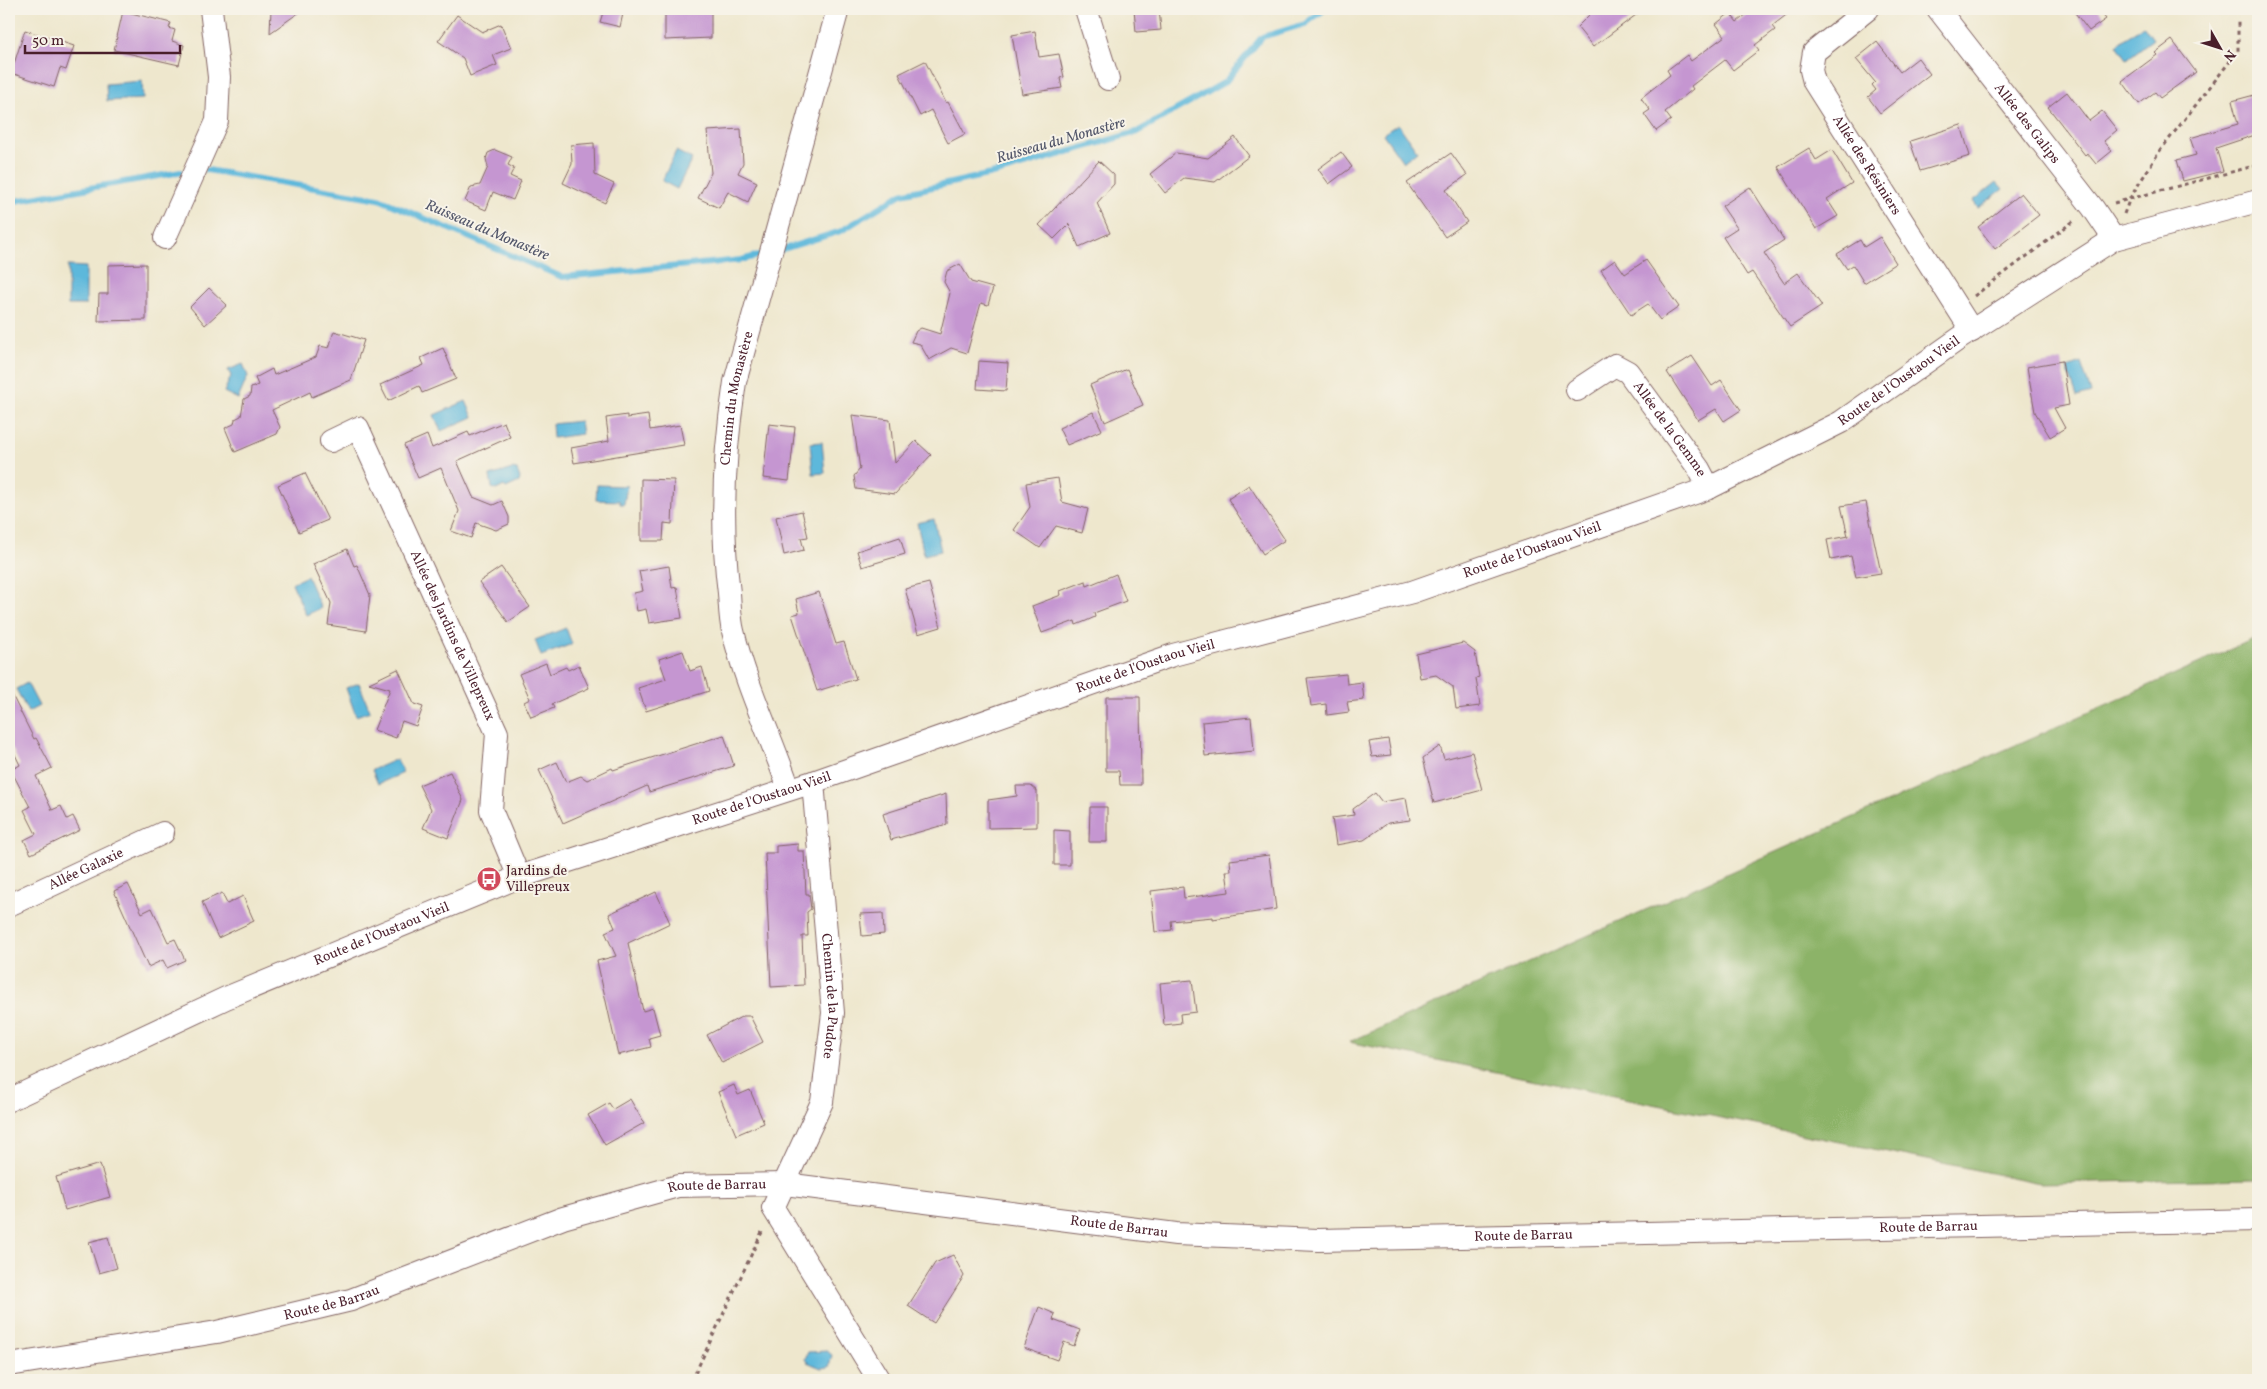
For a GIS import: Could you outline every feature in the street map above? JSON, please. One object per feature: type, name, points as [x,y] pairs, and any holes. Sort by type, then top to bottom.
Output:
[{"type":"street","points":[[165,238],[218,121],[219,77],[211,9]]},
{"type":"street","name":"Chemin du Monastère","points":[[788,789],[777,753],[759,715],[733,631],[723,548],[726,445],[735,382],[838,9]]},
{"type":"street","points":[[1086,9],[1108,79]]},
{"type":"street","name":"Allée des Résiniers","points":[[1868,9],[1814,52],[1811,70],[1814,82],[1972,331]]},
{"type":"street","name":"Allée des Galips","points":[[1938,9],[2093,208],[2114,239]]},
{"type":"street","name":"Route de l'Oustaou Vieil","points":[[9,1100],[226,998],[519,877],[814,782],[974,727],[1172,655],[1412,592],[1709,488],[1841,422],[1972,331],[2114,239],[2258,201]]},
{"type":"street","name":"Allée de la Gemme","points":[[1577,390],[1615,365],[1628,372],[1699,469],[1709,488]]},
{"type":"street","name":"Allée des Jardins de Villepreux","points":[[331,441],[358,428],[497,733],[492,810],[519,877]]},
{"type":"street","name":"Chemin de la Pudote","points":[[773,1208],[822,1102],[833,1013],[814,782]]},
{"type":"street","name":"Allée Galaxie","points":[[9,905],[163,833]]},
{"type":"street","name":"Route de Barrau","points":[[9,1365],[217,1332],[351,1300],[563,1218],[678,1186],[785,1184],[1176,1234],[1318,1240],[2258,1220]]},
{"type":"street","points":[[773,1208],[879,1380]]},
{"type":"path","points":[[2114,239],[2130,198],[2159,152],[2238,51],[2238,21]]},
{"type":"path","points":[[1957,310],[2005,271],[2098,205],[2258,165]]},
{"type":"path","points":[[692,1380],[773,1208]]},
{"type":"green space","points":[[2258,637],[2258,1179],[2040,1183],[1349,1042]]},
{"type":"water","points":[[2143,25],[2153,39],[2127,59],[2117,45]]},
{"type":"water","points":[[142,81],[143,99],[107,101],[106,84]]},
{"type":"water","points":[[1398,124],[1417,151],[1403,162],[1383,134]]},
{"type":"water","points":[[676,151],[692,159],[677,189],[662,181]]},
{"type":"water","points":[[1997,182],[2003,189],[1978,208],[1973,201]]},
{"type":"water","points":[[68,266],[86,267],[86,305],[68,305]]},
{"type":"water","points":[[2081,363],[2091,393],[2077,397],[2067,368]]},
{"type":"water","points":[[243,364],[248,376],[238,399],[224,392],[231,376],[228,370]]},
{"type":"water","points":[[466,401],[473,417],[441,431],[434,415]]},
{"type":"water","points":[[580,421],[582,434],[553,438],[552,424]]},
{"type":"water","points":[[822,442],[825,473],[813,474],[810,443]]},
{"type":"water","points":[[512,469],[517,470],[520,478],[519,482],[506,488],[504,486],[496,490],[492,488],[490,476]]},
{"type":"water","points":[[597,485],[627,486],[624,504],[620,504],[620,501],[596,500]]},
{"type":"water","points":[[934,519],[941,551],[924,555],[917,523]]},
{"type":"water","points":[[307,576],[321,608],[306,615],[292,583]]},
{"type":"water","points":[[566,628],[572,644],[541,656],[535,640]]},
{"type":"water","points":[[27,683],[39,706],[28,712],[16,689]]},
{"type":"water","points":[[359,683],[370,711],[356,716],[346,688]]},
{"type":"water","points":[[397,759],[403,773],[378,784],[372,770]]},
{"type":"water","points":[[827,1351],[832,1355],[829,1367],[821,1368],[807,1362],[805,1359],[808,1352]]},
{"type":"building","points":[[271,9],[304,9],[270,33]]},
{"type":"building","points":[[604,9],[624,9],[620,27],[600,22]]},
{"type":"building","points":[[665,9],[711,9],[711,38],[665,40]]},
{"type":"building","points":[[1134,9],[1159,9],[1161,30],[1136,32]]},
{"type":"building","points":[[1595,9],[1644,9],[1593,47],[1577,27]]},
{"type":"building","points":[[1753,9],[1794,9],[1772,26],[1775,30],[1755,45],[1759,50],[1733,70],[1725,60],[1691,86],[1693,89],[1665,112],[1671,120],[1656,131],[1644,114],[1650,110],[1641,98],[1670,75],[1667,70],[1687,55],[1691,61],[1725,36],[1716,24],[1730,13],[1737,22]]},
{"type":"building","points":[[2072,9],[2098,9],[2106,19],[2089,31]]},
{"type":"building","points":[[123,11],[171,23],[169,28],[175,30],[172,41],[184,45],[179,65],[114,50]]},
{"type":"building","points":[[457,15],[482,32],[501,24],[511,48],[493,55],[497,65],[470,76],[463,58],[438,41]]},
{"type":"building","points":[[25,30],[74,46],[66,70],[60,68],[54,87],[11,73]]},
{"type":"building","points":[[1035,31],[1039,57],[1059,54],[1064,77],[1060,78],[1062,88],[1022,94],[1012,35]]},
{"type":"building","points":[[2172,40],[2196,72],[2160,98],[2155,92],[2139,104],[2122,81],[2157,55],[2155,53]]},
{"type":"building","points":[[1877,42],[1900,72],[1918,58],[1930,74],[1880,113],[1868,97],[1876,90],[1872,85],[1875,82],[1856,59]]},
{"type":"building","points":[[925,61],[946,103],[948,102],[965,134],[948,143],[931,110],[920,116],[899,74]]},
{"type":"building","points":[[2067,92],[2089,121],[2102,111],[2117,130],[2104,141],[2112,151],[2096,164],[2087,153],[2085,155],[2048,107]]},
{"type":"building","points":[[2258,94],[2258,123],[2255,135],[2216,148],[2223,171],[2183,181],[2177,160],[2196,155],[2190,138],[2238,124],[2232,101]]},
{"type":"building","points":[[1961,125],[1970,156],[1920,171],[1910,141]]},
{"type":"building","points":[[741,129],[743,163],[738,173],[757,182],[748,202],[728,192],[719,208],[698,198],[711,173],[707,131]]},
{"type":"building","points":[[1235,137],[1249,156],[1215,182],[1184,178],[1165,193],[1150,174],[1176,153],[1208,158]]},
{"type":"building","points":[[594,143],[595,175],[614,184],[605,203],[563,183],[572,164],[571,145]]},
{"type":"building","points":[[1809,148],[1816,160],[1832,150],[1852,183],[1827,199],[1838,216],[1816,229],[1778,167]]},
{"type":"building","points":[[495,150],[512,157],[508,165],[514,168],[510,176],[521,181],[513,200],[493,192],[486,210],[465,201],[471,187],[480,185],[488,167],[486,159],[488,153]]},
{"type":"building","points":[[1341,152],[1352,167],[1329,184],[1318,169]]},
{"type":"building","points":[[1451,153],[1467,175],[1446,190],[1467,222],[1445,237],[1407,183]]},
{"type":"building","points":[[1099,161],[1114,175],[1114,184],[1097,203],[1110,233],[1079,247],[1069,224],[1054,239],[1039,225]]},
{"type":"building","points":[[1750,187],[1784,240],[1764,253],[1784,283],[1798,273],[1822,306],[1790,327],[1752,272],[1747,275],[1723,237],[1737,228],[1722,206]]},
{"type":"building","points":[[2021,193],[2039,215],[1995,249],[1978,227]]},
{"type":"building","points":[[1880,237],[1896,263],[1864,283],[1853,265],[1847,269],[1837,254],[1860,240],[1864,247]]},
{"type":"building","points":[[1615,260],[1625,274],[1646,260],[1679,307],[1660,320],[1648,304],[1631,315],[1601,270]]},
{"type":"building","points":[[146,264],[146,320],[98,321],[99,294],[108,294],[108,265]]},
{"type":"building","points":[[960,264],[971,282],[993,288],[988,305],[981,303],[967,353],[951,348],[929,360],[920,344],[911,342],[916,331],[921,328],[940,334],[950,293],[944,282],[947,271]]},
{"type":"building","points":[[209,288],[227,305],[205,325],[190,307]]},
{"type":"building","points":[[334,331],[364,340],[351,380],[312,397],[310,392],[272,410],[280,427],[277,434],[235,452],[225,428],[234,424],[235,419],[241,416],[244,399],[250,396],[251,388],[258,385],[255,378],[272,369],[274,375],[316,357],[320,346],[329,348]]},
{"type":"building","points":[[443,348],[456,379],[422,393],[419,386],[388,401],[380,385],[424,365],[421,358]]},
{"type":"building","points":[[1692,356],[1712,386],[1721,380],[1741,410],[1724,421],[1716,409],[1698,420],[1667,372]]},
{"type":"building","points":[[979,361],[1008,363],[1006,391],[977,389]]},
{"type":"building","points":[[2062,361],[2069,405],[2054,408],[2065,428],[2050,437],[2035,412],[2027,367]]},
{"type":"building","points":[[1127,369],[1143,405],[1105,422],[1090,385]]},
{"type":"building","points":[[1093,412],[1102,430],[1067,445],[1059,428]]},
{"type":"building","points":[[627,415],[627,418],[648,415],[650,430],[680,425],[684,445],[574,463],[571,448],[609,441],[606,418]]},
{"type":"building","points":[[852,415],[890,420],[895,463],[916,441],[931,455],[895,494],[856,489],[854,476],[860,469]]},
{"type":"building","points":[[504,422],[510,437],[457,461],[473,497],[493,505],[502,501],[509,517],[509,524],[496,530],[476,523],[471,538],[451,531],[459,511],[441,468],[418,478],[404,445],[427,435],[432,448],[468,432],[470,436]]},
{"type":"building","points":[[769,424],[795,427],[789,481],[763,478]]},
{"type":"building","points":[[305,473],[328,520],[299,532],[278,485]]},
{"type":"building","points":[[1058,478],[1062,502],[1088,509],[1082,533],[1056,526],[1040,548],[1014,530],[1030,507],[1026,483]]},
{"type":"building","points":[[641,479],[674,480],[672,524],[664,523],[663,541],[641,541]]},
{"type":"building","points":[[1249,485],[1285,540],[1263,554],[1228,499]]},
{"type":"building","points":[[1866,502],[1881,573],[1856,577],[1851,556],[1831,560],[1827,540],[1848,536],[1841,506]]},
{"type":"building","points":[[802,511],[808,537],[801,538],[804,550],[784,555],[776,517]]},
{"type":"building","points":[[900,537],[905,554],[862,567],[857,551]]},
{"type":"building","points":[[347,549],[354,566],[357,565],[370,595],[366,631],[328,625],[331,603],[313,564]]},
{"type":"building","points":[[669,566],[672,588],[677,587],[682,618],[649,623],[646,609],[637,611],[634,593],[643,591],[639,571]]},
{"type":"building","points":[[501,567],[530,607],[508,622],[479,582]]},
{"type":"building","points":[[1116,574],[1126,601],[1094,613],[1095,617],[1076,625],[1075,621],[1042,633],[1032,606],[1061,595],[1060,591],[1086,581],[1087,586]]},
{"type":"building","points":[[929,583],[941,627],[918,634],[905,589]]},
{"type":"building","points":[[819,592],[836,644],[844,642],[856,679],[817,691],[792,615],[799,613],[796,599]]},
{"type":"building","points":[[1463,643],[1475,652],[1479,677],[1476,678],[1480,706],[1456,709],[1453,687],[1436,675],[1420,678],[1416,654]]},
{"type":"building","points":[[683,651],[690,671],[702,667],[709,691],[646,711],[638,688],[666,679],[659,659]]},
{"type":"building","points":[[546,663],[550,674],[566,667],[568,670],[579,665],[589,688],[552,704],[554,708],[531,717],[524,702],[530,699],[519,674]]},
{"type":"building","points":[[398,669],[414,704],[423,707],[416,726],[402,721],[396,738],[374,730],[390,689],[369,683]]},
{"type":"building","points":[[1346,674],[1347,684],[1362,682],[1364,700],[1347,702],[1349,712],[1327,715],[1326,704],[1311,706],[1307,678]]},
{"type":"building","points":[[9,689],[34,739],[36,738],[52,768],[36,776],[52,810],[61,806],[67,819],[73,816],[80,830],[31,854],[24,840],[36,834],[24,810],[30,807],[11,770],[20,765],[9,742]]},
{"type":"building","points":[[1106,697],[1140,697],[1141,785],[1120,785],[1119,771],[1106,771]]},
{"type":"building","points":[[1251,717],[1254,751],[1205,756],[1202,722]]},
{"type":"building","points":[[724,735],[734,766],[649,792],[647,786],[563,823],[539,770],[557,762],[566,782],[581,776],[587,780],[612,768],[613,770]]},
{"type":"building","points":[[1388,739],[1391,755],[1372,757],[1369,742]]},
{"type":"building","points":[[1440,746],[1444,759],[1472,752],[1482,790],[1434,803],[1423,758]]},
{"type":"building","points":[[450,772],[463,800],[448,838],[423,828],[431,809],[419,785]]},
{"type":"building","points":[[1016,786],[1031,786],[1037,791],[1037,827],[988,828],[988,800],[1017,796]]},
{"type":"building","points":[[1375,793],[1382,802],[1406,798],[1410,820],[1388,823],[1364,840],[1336,845],[1332,818],[1354,815],[1353,809]]},
{"type":"building","points":[[946,794],[947,824],[891,840],[883,814]]},
{"type":"building","points":[[1090,807],[1107,807],[1107,842],[1089,842]]},
{"type":"building","points":[[1054,830],[1070,831],[1070,865],[1054,865]]},
{"type":"building","points":[[798,844],[798,851],[804,851],[806,894],[809,894],[811,909],[807,912],[808,936],[802,936],[804,985],[771,987],[765,853],[776,853],[776,846]]},
{"type":"building","points":[[1269,855],[1276,909],[1213,919],[1213,917],[1171,921],[1172,930],[1155,932],[1151,891],[1183,887],[1184,898],[1229,892],[1226,871],[1231,871],[1230,860]]},
{"type":"building","points":[[128,884],[142,913],[152,908],[168,942],[175,939],[185,960],[167,968],[163,960],[148,967],[114,891]]},
{"type":"building","points":[[656,892],[670,923],[628,943],[643,1011],[653,1008],[660,1035],[649,1038],[651,1047],[618,1055],[597,961],[616,956],[605,932],[615,928],[609,914]]},
{"type":"building","points":[[222,893],[227,904],[243,896],[254,921],[218,938],[202,902]]},
{"type":"building","points":[[883,913],[884,934],[862,936],[860,914]]},
{"type":"building","points":[[1192,980],[1196,1012],[1180,1014],[1181,1023],[1164,1025],[1160,983]]},
{"type":"building","points":[[743,1016],[750,1016],[763,1042],[722,1063],[707,1035]]},
{"type":"building","points":[[734,1085],[738,1095],[750,1090],[764,1123],[736,1135],[718,1092]]},
{"type":"building","points":[[630,1099],[644,1123],[605,1145],[588,1115],[609,1103],[613,1109]]},
{"type":"building","points":[[100,1164],[110,1197],[65,1210],[56,1177]]},
{"type":"building","points":[[108,1237],[117,1268],[99,1273],[89,1242]]},
{"type":"building","points":[[953,1255],[964,1276],[934,1323],[908,1306],[935,1263]]},
{"type":"building","points":[[1039,1307],[1055,1314],[1053,1320],[1080,1330],[1074,1346],[1064,1342],[1057,1360],[1024,1348]]},
{"type":"waterway","name":"Ruisseau du Monastère","points":[[777,251],[841,231],[901,194],[996,173],[1137,132],[1225,82],[1262,37],[1305,24],[1325,9]]},
{"type":"waterway","name":"Ruisseau du Monastère","points":[[207,170],[379,199],[562,277],[742,260],[760,255]]},
{"type":"waterway","name":"Ruisseau du Monastère","points":[[9,202],[181,172]]},
{"type":"place","name":"Jardins de Villepreux","points":[[489,879]]}]
